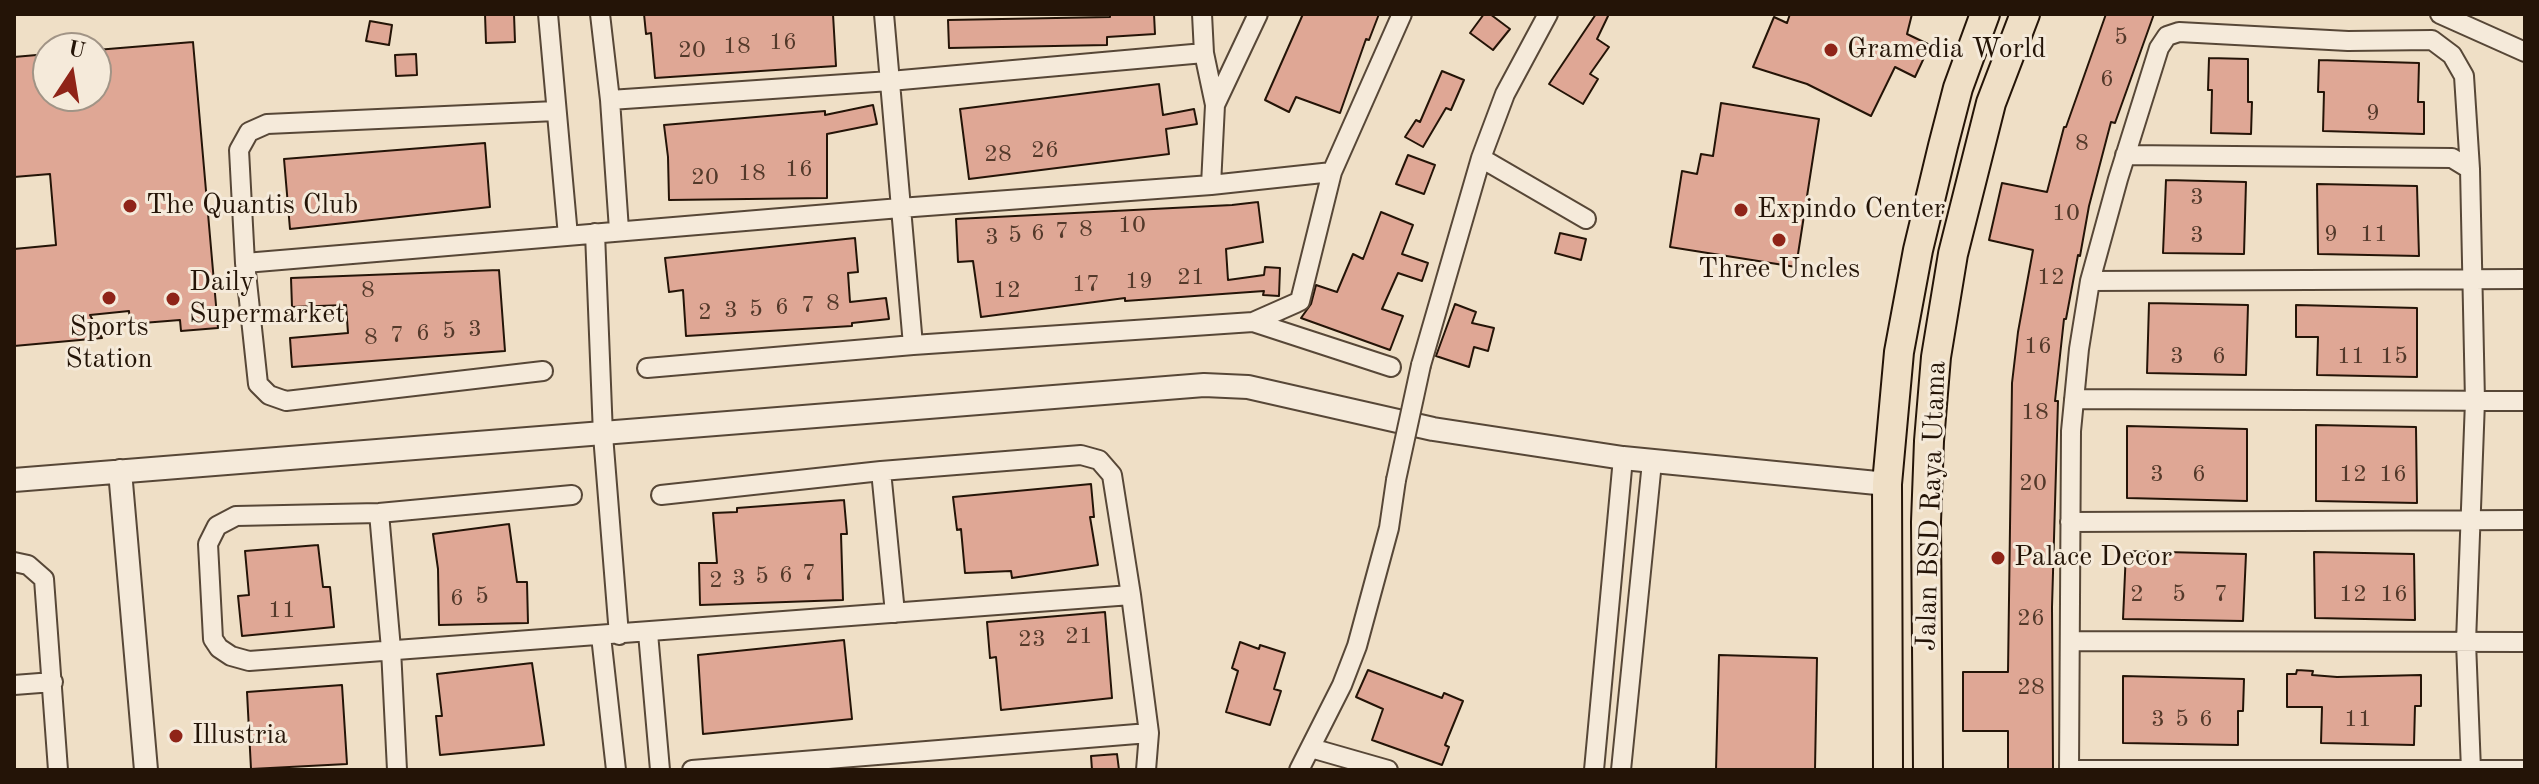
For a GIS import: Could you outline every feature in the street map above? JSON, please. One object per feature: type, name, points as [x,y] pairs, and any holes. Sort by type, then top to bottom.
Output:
[{"type":"main road","name":"Jalan BSD Raya Utama","points":[[1888,770],[1887,484],[1899,352],[1915,264],[1943,146],[1958,88],[1985,14]]},
{"type":"main road","name":"Jalan BSD Raya Utama","points":[[1928,770],[1926,522],[1936,357],[1953,254],[1988,115],[2025,14]]},
{"type":"main road","points":[[1899,352],[1936,357]]},
{"type":"street","points":[[548,14],[568,236]]},
{"type":"street","points":[[600,14],[610,100],[619,230]]},
{"type":"street","points":[[884,14],[913,345]]},
{"type":"street","points":[[1202,14],[1204,53],[1215,105],[1211,185]]},
{"type":"street","points":[[1215,105],[1258,14]]},
{"type":"street","points":[[647,368],[913,345],[1253,322],[1300,301],[1332,172],[1402,14]]},
{"type":"street","points":[[1299,770],[1342,685],[1357,646],[1389,528],[1421,365],[1481,158],[1505,94],[1548,14]]},
{"type":"street","points":[[2440,14],[2525,52]]},
{"type":"street","points":[[2471,770],[2466,642],[2475,401],[2470,169],[2464,76],[2452,55],[2432,40],[2348,41],[2179,32],[2167,36],[2159,48],[2125,155],[2090,281],[2079,349],[2071,431],[2069,770],[2471,770],[2525,770]]},
{"type":"street","points":[[610,100],[890,81],[1204,53]]},
{"type":"street","points":[[543,371],[286,401],[269,395],[258,384],[245,263],[239,150],[249,132],[267,124],[556,111]]},
{"type":"street","points":[[2125,155],[2452,158],[2460,160],[2470,169]]},
{"type":"street","points":[[1481,158],[1586,219]]},
{"type":"street","points":[[245,263],[619,230],[1211,185],[1332,172]]},
{"type":"street","points":[[595,233],[615,770]]},
{"type":"street","points":[[2090,281],[2525,279]]},
{"type":"street","points":[[1253,322],[1391,367]]},
{"type":"street","points":[[14,480],[1204,385],[1248,387],[1433,429],[1623,458],[1887,484]]},
{"type":"street","points":[[2074,399],[2525,401]]},
{"type":"street","points":[[661,495],[881,471],[1081,455],[1099,460],[1112,475],[1131,595],[1149,733],[1146,770]]},
{"type":"street","points":[[1594,770],[1623,458]]},
{"type":"street","points":[[1621,770],[1652,462]]},
{"type":"street","points":[[120,471],[146,770]]},
{"type":"street","points":[[881,471],[895,613]]},
{"type":"street","points":[[572,495],[379,513],[236,516],[217,526],[208,544],[213,639],[219,648],[231,656],[249,661],[1131,595]]},
{"type":"street","points":[[379,513],[391,649],[397,770]]},
{"type":"street","points":[[2070,522],[2525,520]]},
{"type":"street","points":[[14,562],[28,565],[44,579],[58,770]]},
{"type":"street","points":[[648,633],[660,770]]},
{"type":"street","points":[[2070,641],[2525,642]]},
{"type":"street","points":[[14,685],[53,682]]},
{"type":"street","points":[[692,770],[902,761],[1149,733]]},
{"type":"street","points":[[1311,748],[1388,770]]},
{"type":"building","points":[[485,14],[514,14],[515,42],[486,43]]},
{"type":"building","points":[[644,14],[833,14],[836,66],[655,78],[651,33],[646,34]]},
{"type":"building","points":[[1110,14],[1154,14],[1155,34],[1107,37],[1107,45],[949,48],[948,20],[1110,17]]},
{"type":"building","points":[[1303,14],[1379,14],[1369,40],[1366,39],[1340,113],[1296,97],[1289,112],[1265,100]]},
{"type":"building","points":[[1484,14],[1490,14],[1510,29],[1493,50],[1470,33]]},
{"type":"building","points":[[1596,14],[1609,14],[1597,39],[1609,47],[1590,74],[1598,79],[1583,104],[1549,84]]},
{"type":"building","name":"Gramedia World","points":[[1790,14],[1912,14],[1907,34],[1930,45],[1915,77],[1895,67],[1871,116],[1807,84],[1753,67],[1774,17],[1787,23]]},
{"type":"building","points":[[2106,14],[2154,14],[2115,123],[2111,122],[2064,319],[2055,401],[2058,401],[2052,607],[2053,770],[2008,770],[2008,731],[1963,731],[1963,672],[2008,672],[2012,383],[2033,250],[1989,240],[2002,183],[2047,192],[2064,127]]},
{"type":"building","points":[[370,21],[392,25],[389,45],[366,41]]},
{"type":"building","name":"The Quantis Club","points":[[193,42],[218,328],[181,331],[180,320],[130,324],[129,311],[90,315],[102,338],[14,346],[14,249],[56,245],[50,174],[14,177],[14,57],[32,55],[32,112],[112,112],[112,49]]},
{"type":"building","points":[[416,54],[417,75],[396,76],[395,55]]},
{"type":"building","points":[[2209,58],[2248,59],[2251,134],[2211,133]]},
{"type":"building","points":[[2319,60],[2419,63],[2418,102],[2424,102],[2424,134],[2323,131],[2324,92],[2318,92]]},
{"type":"building","points":[[1442,71],[1464,80],[1451,110],[1446,108],[1423,147],[1405,137],[1416,120],[1420,122]]},
{"type":"building","points":[[1159,84],[1163,115],[1194,109],[1197,124],[1166,129],[1169,154],[969,179],[960,109]]},
{"type":"building","name":"Expindo Center","points":[[1721,103],[1819,119],[1796,267],[1670,247],[1682,171],[1697,174],[1701,154],[1713,156]]},
{"type":"building","points":[[873,105],[877,124],[827,134],[827,198],[669,200],[664,125],[825,111],[825,115]]},
{"type":"building","points":[[485,143],[490,207],[290,229],[284,159]]},
{"type":"building","points":[[1408,155],[1435,165],[1424,194],[1396,184]]},
{"type":"building","points":[[2166,180],[2246,182],[2244,254],[2163,253]]},
{"type":"building","points":[[2317,184],[2417,186],[2419,256],[2318,254]]},
{"type":"building","points":[[1258,202],[1263,242],[1226,249],[1228,280],[1264,275],[1265,267],[1280,268],[1279,296],[1263,295],[1264,291],[1125,301],[1125,298],[981,317],[973,261],[958,262],[956,219]]},
{"type":"building","points":[[1381,212],[1413,225],[1402,254],[1428,263],[1422,281],[1398,273],[1382,309],[1403,316],[1390,350],[1301,318],[1311,304],[1316,285],[1337,292],[1353,254],[1363,259]]},
{"type":"building","points":[[1560,233],[1586,239],[1581,260],[1555,253]]},
{"type":"building","points":[[855,238],[858,272],[848,273],[850,302],[886,298],[889,319],[852,323],[852,326],[686,336],[683,290],[669,292],[665,258]]},
{"type":"building","points":[[499,270],[505,351],[292,367],[290,338],[348,333],[346,305],[292,307],[291,278]]},
{"type":"building","points":[[2149,303],[2248,305],[2246,375],[2147,373]]},
{"type":"building","points":[[1455,304],[1476,312],[1472,323],[1494,328],[1488,351],[1474,347],[1469,367],[1436,356]]},
{"type":"building","points":[[2296,305],[2417,308],[2417,377],[2317,375],[2318,337],[2296,337]]},
{"type":"building","points":[[2316,425],[2416,427],[2417,503],[2316,501]]},
{"type":"building","points":[[2127,426],[2247,429],[2247,501],[2127,498]]},
{"type":"building","points":[[1091,484],[1094,517],[1090,517],[1098,565],[1012,578],[1011,571],[965,573],[961,529],[957,530],[953,497]]},
{"type":"building","points":[[844,500],[847,534],[841,534],[843,600],[700,605],[699,563],[717,563],[713,513],[737,512],[737,508]]},
{"type":"building","points":[[509,524],[517,582],[527,582],[528,623],[439,625],[438,569],[433,534]]},
{"type":"building","points":[[318,545],[323,587],[330,587],[334,627],[242,636],[238,596],[249,595],[245,551]]},
{"type":"building","points":[[2126,551],[2246,554],[2243,621],[2123,619]]},
{"type":"building","points":[[2314,552],[2414,554],[2415,620],[2315,618]]},
{"type":"building","points":[[1105,612],[1112,698],[1001,710],[996,657],[990,658],[987,622]]},
{"type":"building","points":[[844,640],[852,719],[703,734],[698,655]]},
{"type":"building","points":[[1240,642],[1285,653],[1274,689],[1281,691],[1270,725],[1226,712],[1238,671],[1232,668]]},
{"type":"building","points":[[1719,655],[1817,658],[1815,770],[1716,770]]},
{"type":"building","points":[[532,663],[544,745],[440,755],[436,716],[442,716],[437,674]]},
{"type":"building","points":[[1368,670],[1442,698],[1444,693],[1463,701],[1445,745],[1449,747],[1442,765],[1372,740],[1383,709],[1356,697]]},
{"type":"building","points":[[2297,670],[2337,677],[2421,675],[2421,706],[2415,706],[2414,745],[2321,743],[2322,707],[2287,707],[2287,674],[2296,674]]},
{"type":"building","points":[[2123,676],[2244,679],[2243,711],[2238,711],[2238,745],[2123,743]]},
{"type":"building","points":[[342,685],[347,764],[251,769],[247,692]]},
{"type":"building","points":[[1117,754],[1119,770],[1092,770],[1091,756]]},
{"type":"place","name":"Gramedia World","points":[[1831,50]]},
{"type":"place","name":"The Quantis Club","points":[[130,206]]},
{"type":"place","name":"Expindo Center","points":[[1741,210]]},
{"type":"place","name":"Three Uncles","points":[[1779,240]]},
{"type":"place","name":"Sports Station","points":[[109,298]]},
{"type":"place","name":"Daily Supermarket","points":[[173,299]]},
{"type":"place","name":"Palace Decor","points":[[1998,558]]},
{"type":"place","name":"Illustria","points":[[176,736]]}]
